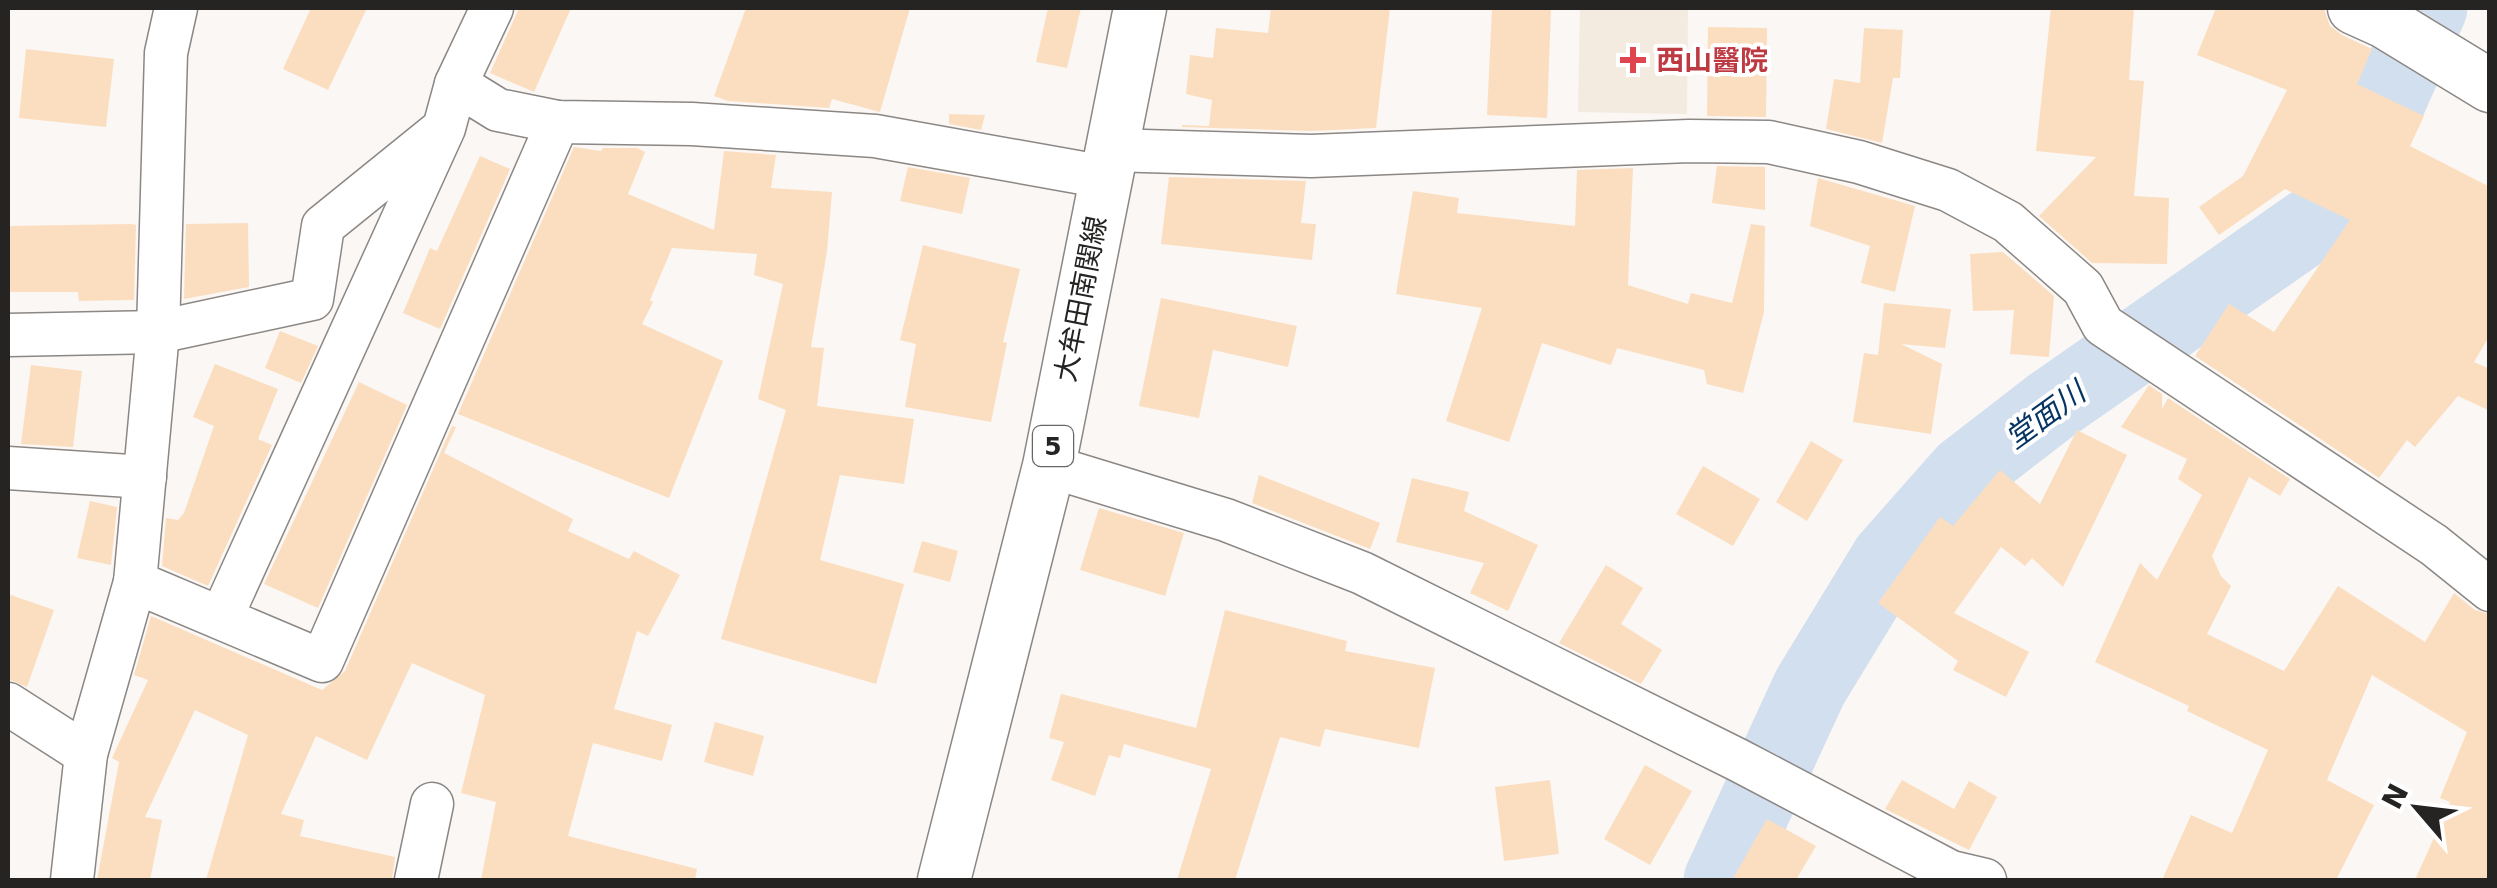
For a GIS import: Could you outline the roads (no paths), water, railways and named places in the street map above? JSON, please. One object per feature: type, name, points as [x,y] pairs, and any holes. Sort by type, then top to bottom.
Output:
[{"type":"main road","name":"大牟田南関線","points":[[944,880],[1049,466],[1140,8]]},
{"type":"main road","points":[[2370,15],[2468,72]]},
{"type":"street","points":[[72,880],[86,754],[135,582],[158,332],[166,53],[176,8]]},
{"type":"street","points":[[222,616],[444,128],[456,84],[492,8]]},
{"type":"street","points":[[456,84],[498,110],[558,122],[692,124],[875,136],[1108,163],[1689,141],[1769,142],[1859,162],[1948,190],[2008,222],[2083,288],[2103,324],[2434,545],[2490,590]]},
{"type":"street","points":[[135,582],[322,661],[558,122]]},
{"type":"street","points":[[8,335],[158,332],[312,298],[323,226],[444,128]]},
{"type":"street","points":[[1049,466],[1226,520],[1362,573],[1738,760],[1951,872],[1985,880]]},
{"type":"street","points":[[8,468],[145,477]]},
{"type":"street","points":[[8,704],[86,754]]},
{"type":"street","points":[[416,880],[432,804]]},
{"type":"waterway","name":"堂面川","points":[[1721,880],[1810,687],[1888,559],[1964,473],[2052,405],[2329,212],[2357,172],[2430,8]]},
{"type":"place","name":"西山醫院","points":[[1633,60]]}]
